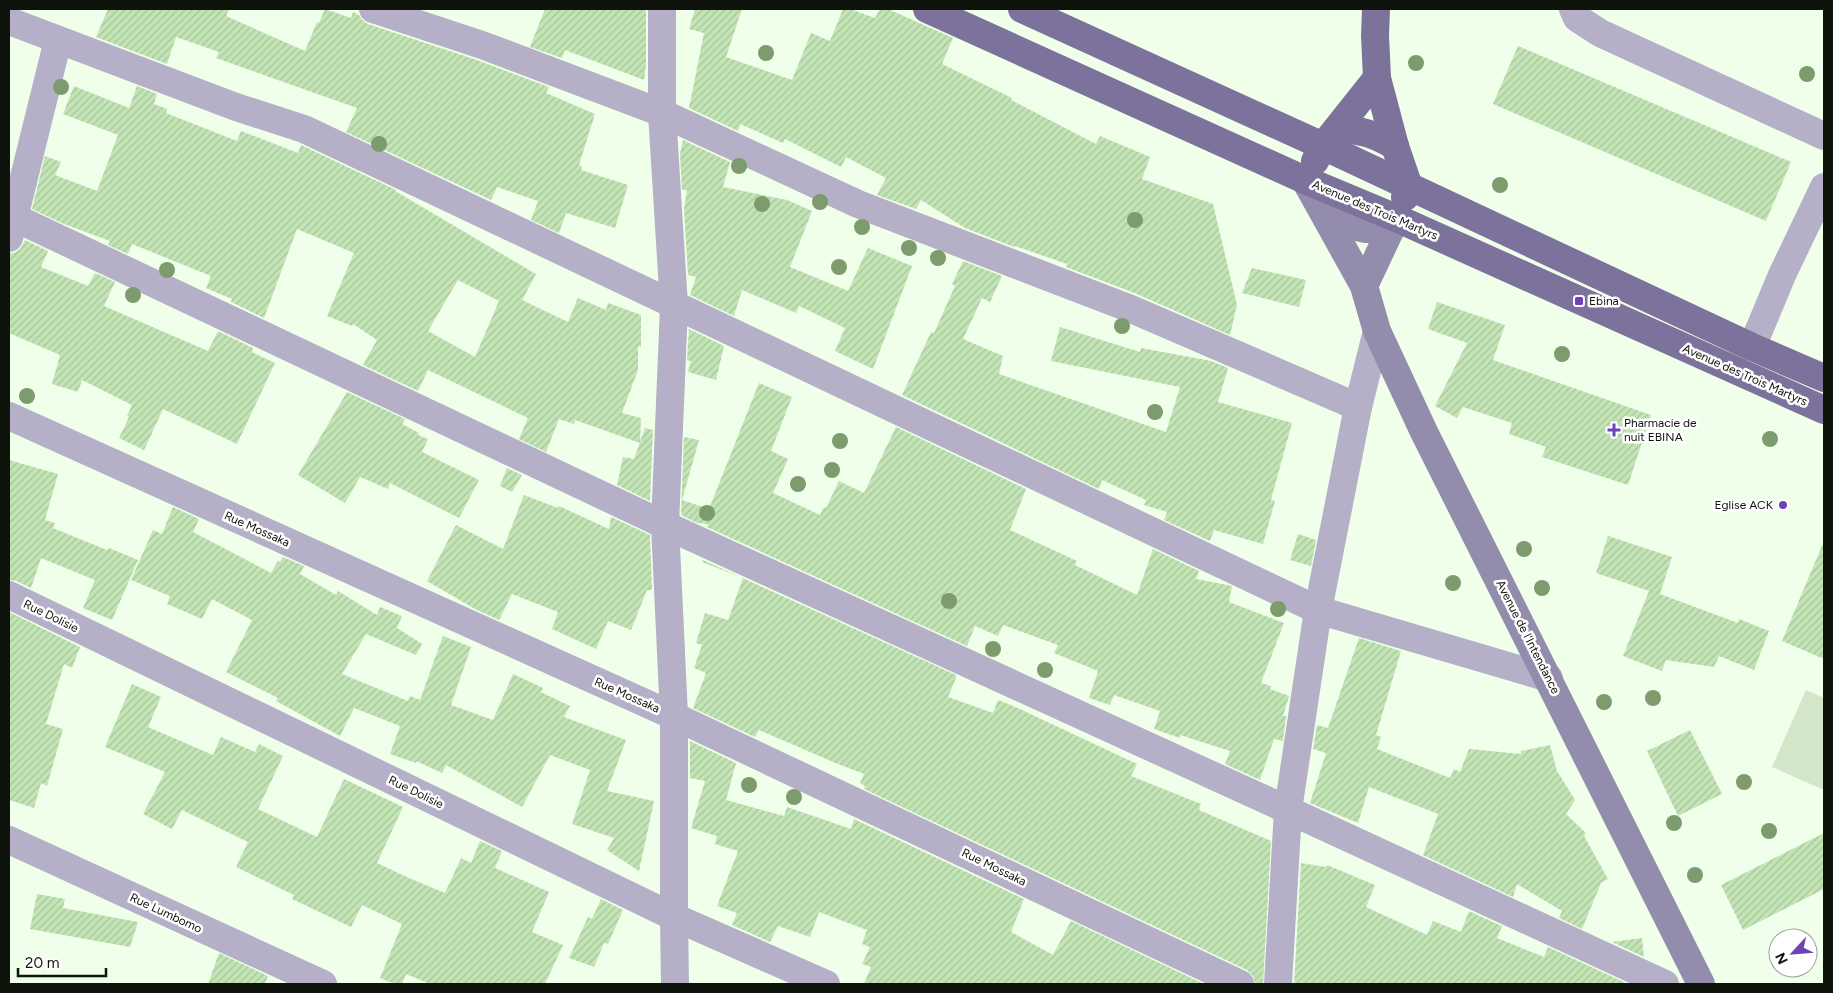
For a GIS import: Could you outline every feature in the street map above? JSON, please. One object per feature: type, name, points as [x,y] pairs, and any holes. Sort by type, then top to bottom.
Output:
[{"type":"main road","name":"Avenue des Trois Martyrs","points":[[927,9],[1306,180],[1394,223],[1824,410]]},
{"type":"main road","points":[[1022,9],[1330,138],[1410,187],[1752,347],[1824,378]]},
{"type":"main road","points":[[1376,9],[1377,78],[1395,146],[1410,187],[1394,223]]},
{"type":"main road","points":[[1306,180],[1330,138],[1377,78]]},
{"type":"main road","points":[[1330,138],[1359,130],[1377,135],[1395,146]]},
{"type":"street","points":[[373,9],[482,45],[662,113],[858,204],[1131,310],[1358,408]]},
{"type":"street","points":[[662,9],[662,113],[674,306],[665,524],[674,716],[676,984]]},
{"type":"street","points":[[1573,9],[1577,18],[1600,34],[1824,136]]},
{"type":"street","points":[[9,20],[236,107],[304,129],[1318,610],[1549,678]]},
{"type":"street","points":[[58,40],[10,223],[1665,984]]},
{"type":"street","name":"Avenue de l'Intendance","points":[[1306,180],[1364,286],[1377,332],[1424,432],[1701,984]]},
{"type":"street","points":[[1752,347],[1782,275],[1824,187]]},
{"type":"street","points":[[1324,213],[1348,225],[1366,229],[1394,223]]},
{"type":"street","points":[[1364,286],[1394,223]]},
{"type":"street","points":[[1278,984],[1288,810],[1318,610],[1358,408],[1377,332]]},
{"type":"street","name":"Rue Mossaka","points":[[9,416],[674,716],[1240,984]]},
{"type":"street","name":"Rue Dolisie","points":[[9,595],[674,917],[826,984]]},
{"type":"street","name":"Rue Lumbomo","points":[[9,840],[323,984]]},
{"type":"green space","points":[[1806,690],[1824,698],[1824,790],[1772,767]]},
{"type":"building","points":[[108,9],[229,9],[226,16],[305,51],[317,22],[319,23],[325,9],[351,18],[353,12],[368,24],[477,60],[549,87],[546,93],[595,114],[579,165],[582,166],[581,170],[628,185],[615,228],[566,213],[559,233],[531,220],[538,201],[497,187],[491,200],[346,132],[357,108],[216,58],[219,52],[176,37],[167,64],[96,37]]},
{"type":"building","points":[[545,9],[646,9],[646,64],[644,80],[565,50],[562,58],[530,47]]},
{"type":"building","points":[[695,9],[742,9],[726,57],[792,80],[811,33],[830,41],[843,9],[850,9],[875,18],[880,9],[888,9],[953,38],[942,64],[1012,98],[1011,100],[1096,144],[1100,136],[1150,157],[1142,179],[1213,204],[1237,305],[1230,335],[1137,294],[1066,267],[1067,264],[1014,247],[965,228],[921,200],[916,209],[877,195],[886,178],[846,157],[841,167],[785,139],[783,143],[740,124],[738,131],[689,108],[704,33],[689,29]]},
{"type":"building","points":[[1518,46],[1791,162],[1766,221],[1493,104]]},
{"type":"building","points":[[74,86],[129,108],[137,86],[157,94],[154,104],[167,109],[166,113],[237,141],[241,131],[298,153],[301,145],[396,190],[536,274],[522,300],[568,322],[578,298],[606,310],[608,303],[641,315],[641,347],[638,346],[638,370],[622,413],[641,418],[640,443],[575,420],[574,424],[559,419],[546,452],[519,439],[528,418],[428,370],[418,391],[363,365],[377,340],[353,324],[352,326],[327,316],[354,253],[297,229],[264,318],[231,302],[232,299],[206,288],[211,276],[132,244],[128,254],[108,245],[110,241],[64,224],[32,209],[45,156],[61,162],[55,175],[97,191],[118,135],[63,114]],"holes":[[[458,280],[499,301],[475,357],[428,331]]]},
{"type":"building","points":[[683,140],[730,162],[723,187],[787,200],[812,211],[790,267],[848,291],[868,248],[912,266],[873,369],[835,351],[845,328],[799,306],[796,313],[742,290],[734,316],[690,295],[696,277],[688,275],[684,208],[687,190],[682,190],[680,154]]},
{"type":"building","points":[[25,240],[48,251],[41,267],[88,286],[95,273],[115,282],[104,306],[208,351],[218,331],[253,348],[252,352],[275,363],[237,444],[163,409],[144,450],[119,438],[129,417],[127,416],[132,405],[82,380],[78,392],[52,384],[60,355],[9,333],[9,253],[14,253],[20,249]]},
{"type":"building","points":[[963,261],[1002,276],[990,302],[982,298],[963,339],[1003,356],[999,374],[1166,432],[1180,387],[1051,361],[1060,327],[1140,352],[1141,348],[1211,361],[1228,368],[1218,402],[1292,423],[1271,500],[1275,501],[1263,544],[1214,530],[1210,541],[1164,520],[1167,512],[1144,505],[1146,500],[1102,480],[1099,489],[902,395],[931,332],[934,333],[955,286],[952,284]]},
{"type":"building","points":[[1252,268],[1306,280],[1299,307],[1242,293]]},
{"type":"building","points":[[1437,302],[1505,325],[1493,360],[1651,415],[1628,485],[1542,457],[1546,447],[1509,434],[1512,423],[1463,407],[1457,418],[1435,406],[1467,343],[1428,329]]},
{"type":"building","points":[[689,329],[724,346],[716,380],[688,372],[691,361],[687,360]]},
{"type":"building","points":[[759,383],[792,397],[771,451],[788,459],[773,493],[820,515],[824,507],[826,508],[839,481],[864,493],[896,427],[1026,489],[1010,530],[1077,561],[1075,565],[1137,595],[1153,549],[1199,571],[1196,579],[1232,586],[1229,602],[1284,623],[1261,683],[1271,686],[1270,689],[1289,696],[1283,716],[1286,716],[1283,741],[1274,739],[1260,780],[1225,764],[1230,751],[1154,729],[1160,711],[1114,695],[1110,705],[1089,698],[1098,671],[1054,653],[1058,645],[1003,625],[998,636],[975,626],[967,646],[707,527],[708,524],[697,523],[681,515],[684,437],[699,440],[682,500],[709,509]]},
{"type":"building","points":[[347,392],[405,419],[402,424],[419,433],[418,435],[428,439],[422,452],[479,480],[459,518],[390,483],[388,489],[360,477],[345,503],[298,475]]},
{"type":"building","points":[[645,428],[653,430],[650,501],[617,485],[623,457],[634,459]]},
{"type":"building","points":[[9,460],[58,474],[45,520],[55,523],[53,528],[107,550],[109,548],[138,560],[112,620],[83,608],[95,580],[41,558],[31,588],[9,580]]},
{"type":"building","points":[[507,468],[522,475],[512,492],[500,486]]},
{"type":"building","points":[[524,495],[558,508],[559,506],[609,529],[611,517],[650,535],[652,590],[647,590],[631,630],[608,621],[596,649],[552,629],[558,612],[512,594],[499,620],[475,609],[427,581],[456,525],[503,549]]},
{"type":"building","points":[[173,507],[199,519],[193,532],[271,573],[278,561],[280,562],[283,557],[304,566],[300,574],[336,595],[338,591],[377,615],[380,607],[402,616],[397,628],[422,644],[416,655],[366,634],[342,674],[408,701],[410,696],[420,700],[443,636],[471,647],[451,705],[493,720],[513,674],[543,688],[541,692],[570,706],[564,717],[626,740],[607,791],[654,801],[639,871],[607,850],[614,838],[572,824],[590,770],[550,755],[522,807],[446,765],[442,773],[416,761],[416,763],[390,754],[400,726],[354,708],[340,736],[276,701],[278,698],[226,672],[252,620],[212,599],[202,619],[167,604],[170,596],[131,580],[153,530],[162,534]]},
{"type":"building","points":[[1298,534],[1316,540],[1311,566],[1290,560]]},
{"type":"building","points":[[1608,536],[1672,557],[1660,594],[1738,623],[1739,619],[1769,631],[1754,670],[1719,656],[1714,667],[1666,660],[1662,671],[1623,656],[1649,591],[1596,573]]},
{"type":"building","points":[[1824,541],[1824,659],[1782,641]]},
{"type":"building","points":[[703,560],[740,577],[702,562]]},
{"type":"building","points":[[743,578],[956,675],[948,697],[993,713],[998,700],[1011,705],[1137,764],[1131,776],[1201,804],[1199,810],[1271,841],[1263,984],[1255,984],[1253,976],[1247,970],[864,789],[865,786],[860,783],[864,774],[759,730],[755,737],[693,708],[706,673],[694,668],[702,645],[696,643],[705,613],[728,620]]},
{"type":"building","points":[[9,612],[80,647],[72,668],[64,664],[46,724],[63,729],[47,786],[41,783],[34,808],[9,800]]},
{"type":"building","points":[[1359,638],[1401,651],[1376,735],[1381,737],[1377,749],[1450,778],[1454,769],[1460,772],[1469,749],[1521,754],[1521,751],[1550,745],[1557,771],[1575,800],[1566,814],[1586,833],[1584,836],[1608,879],[1601,883],[1582,929],[1559,918],[1562,911],[1517,884],[1513,897],[1423,855],[1438,814],[1369,787],[1358,823],[1310,803],[1326,753],[1313,749],[1317,725],[1328,728]]},
{"type":"building","points":[[132,684],[161,697],[148,727],[213,755],[221,737],[255,752],[259,744],[283,756],[258,809],[317,837],[344,779],[403,807],[377,863],[409,878],[445,893],[461,858],[471,863],[480,841],[502,851],[495,868],[549,892],[532,932],[563,945],[545,984],[430,984],[406,974],[402,984],[395,984],[380,978],[402,924],[362,905],[351,927],[292,899],[294,895],[236,867],[248,842],[182,810],[172,829],[143,814],[165,772],[105,747]]},
{"type":"building","points":[[1690,730],[1722,794],[1678,816],[1647,751]]},
{"type":"building","points":[[690,741],[736,763],[726,800],[784,816],[787,807],[851,829],[854,819],[1024,899],[1011,932],[1053,955],[1071,921],[1204,984],[864,984],[871,967],[862,964],[870,947],[862,944],[867,930],[819,912],[810,937],[778,926],[770,942],[732,925],[737,913],[717,906],[738,851],[715,844],[717,836],[691,828],[705,781],[690,778]]},
{"type":"building","points":[[1824,833],[1824,889],[1743,930],[1721,885]]},
{"type":"building","points":[[1301,863],[1326,867],[1327,865],[1375,885],[1366,907],[1427,935],[1433,921],[1461,932],[1469,911],[1502,926],[1497,938],[1544,957],[1548,947],[1628,984],[1294,984]]},
{"type":"building","points":[[37,894],[65,899],[63,908],[138,922],[130,947],[30,929]]},
{"type":"building","points":[[601,899],[623,910],[608,944],[604,943],[594,967],[569,958],[588,917],[592,919]]},
{"type":"building","points":[[1642,938],[1644,957],[1612,942]]},
{"type":"building","points":[[219,953],[268,976],[265,984],[208,984]]},
{"type":"place","name":"Ebina","points":[[1579,301]]},
{"type":"place","name":"Pharmacie de nuit EBINA","points":[[1614,430]]},
{"type":"place","name":"Eglise ACK","points":[[1783,505]]}]
